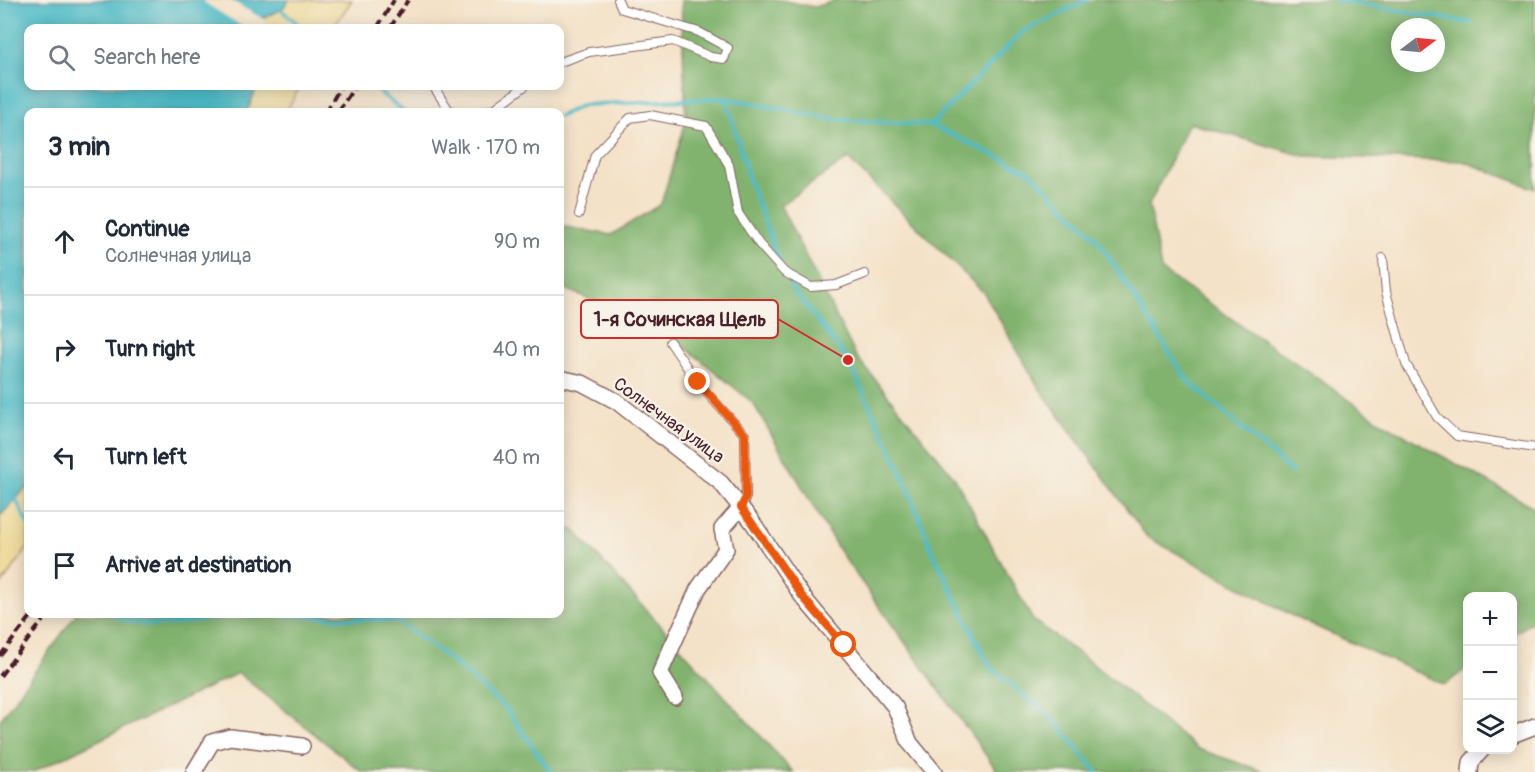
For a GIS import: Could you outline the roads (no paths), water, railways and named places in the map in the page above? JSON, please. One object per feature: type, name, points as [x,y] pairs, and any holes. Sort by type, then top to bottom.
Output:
[{"type":"street","name":"Солнечная улица","points":[[564,379],[582,383],[616,401],[721,483],[741,507],[802,596],[896,707],[910,743],[934,772]]},
{"type":"street","points":[[675,697],[660,673],[698,590],[726,549],[722,529],[741,507]]},
{"type":"street","points":[[1517,733],[1535,726]]},
{"type":"street","points":[[194,772],[212,742],[230,736],[302,746]]},
{"type":"street","points":[[1470,772],[1471,762],[1478,754]]},
{"type":"lane","points":[[564,61],[589,52],[673,41],[711,57],[724,58],[728,48],[699,32],[622,9],[618,0]]},
{"type":"lane","points":[[436,90],[448,108]]},
{"type":"lane","points":[[495,108],[520,90]]},
{"type":"lane","points":[[579,214],[595,155],[630,118],[650,115],[706,126],[729,165],[738,213],[759,244],[784,272],[812,287],[836,285],[865,274]]},
{"type":"lane","points":[[1383,258],[1386,292],[1406,364],[1437,417],[1457,436],[1535,448]]},
{"type":"lane","points":[[670,342],[698,382],[745,435],[746,497],[741,507]]},
{"type":"water","points":[[0,0],[289,0],[281,10],[262,18],[262,24],[24,24],[24,90],[255,90],[249,108],[24,108],[24,490],[0,516]]},
{"type":"waterway","points":[[726,98],[831,119],[931,125],[1022,32],[1087,0]]},
{"type":"waterway","points":[[1335,0],[1472,23]]},
{"type":"waterway","points":[[281,10],[298,24]]},
{"type":"waterway","points":[[377,90],[399,108]]},
{"type":"waterway","points":[[564,114],[583,105],[726,98],[750,183],[782,267]]},
{"type":"waterway","points":[[931,125],[1030,172],[1098,240],[1187,380],[1292,472]]},
{"type":"waterway","points":[[785,274],[792,288],[848,360],[902,473],[933,553],[990,667],[1055,721],[1097,772]]},
{"type":"waterway","points":[[16,499],[24,516]]},
{"type":"waterway","points":[[121,618],[141,624],[158,625],[217,618]]},
{"type":"waterway","points":[[340,618],[397,621],[452,661],[505,708],[551,772]]},
{"type":"railway","points":[[379,24],[394,0]]},
{"type":"railway","points":[[393,24],[408,0]]},
{"type":"railway","points":[[328,108],[339,90]]},
{"type":"railway","points":[[341,108],[352,90]]},
{"type":"railway","points":[[0,656],[30,618]]},
{"type":"railway","points":[[0,676],[45,618]]},
{"type":"place","name":"1-я Сочинская Щель","points":[[848,360]]}]
